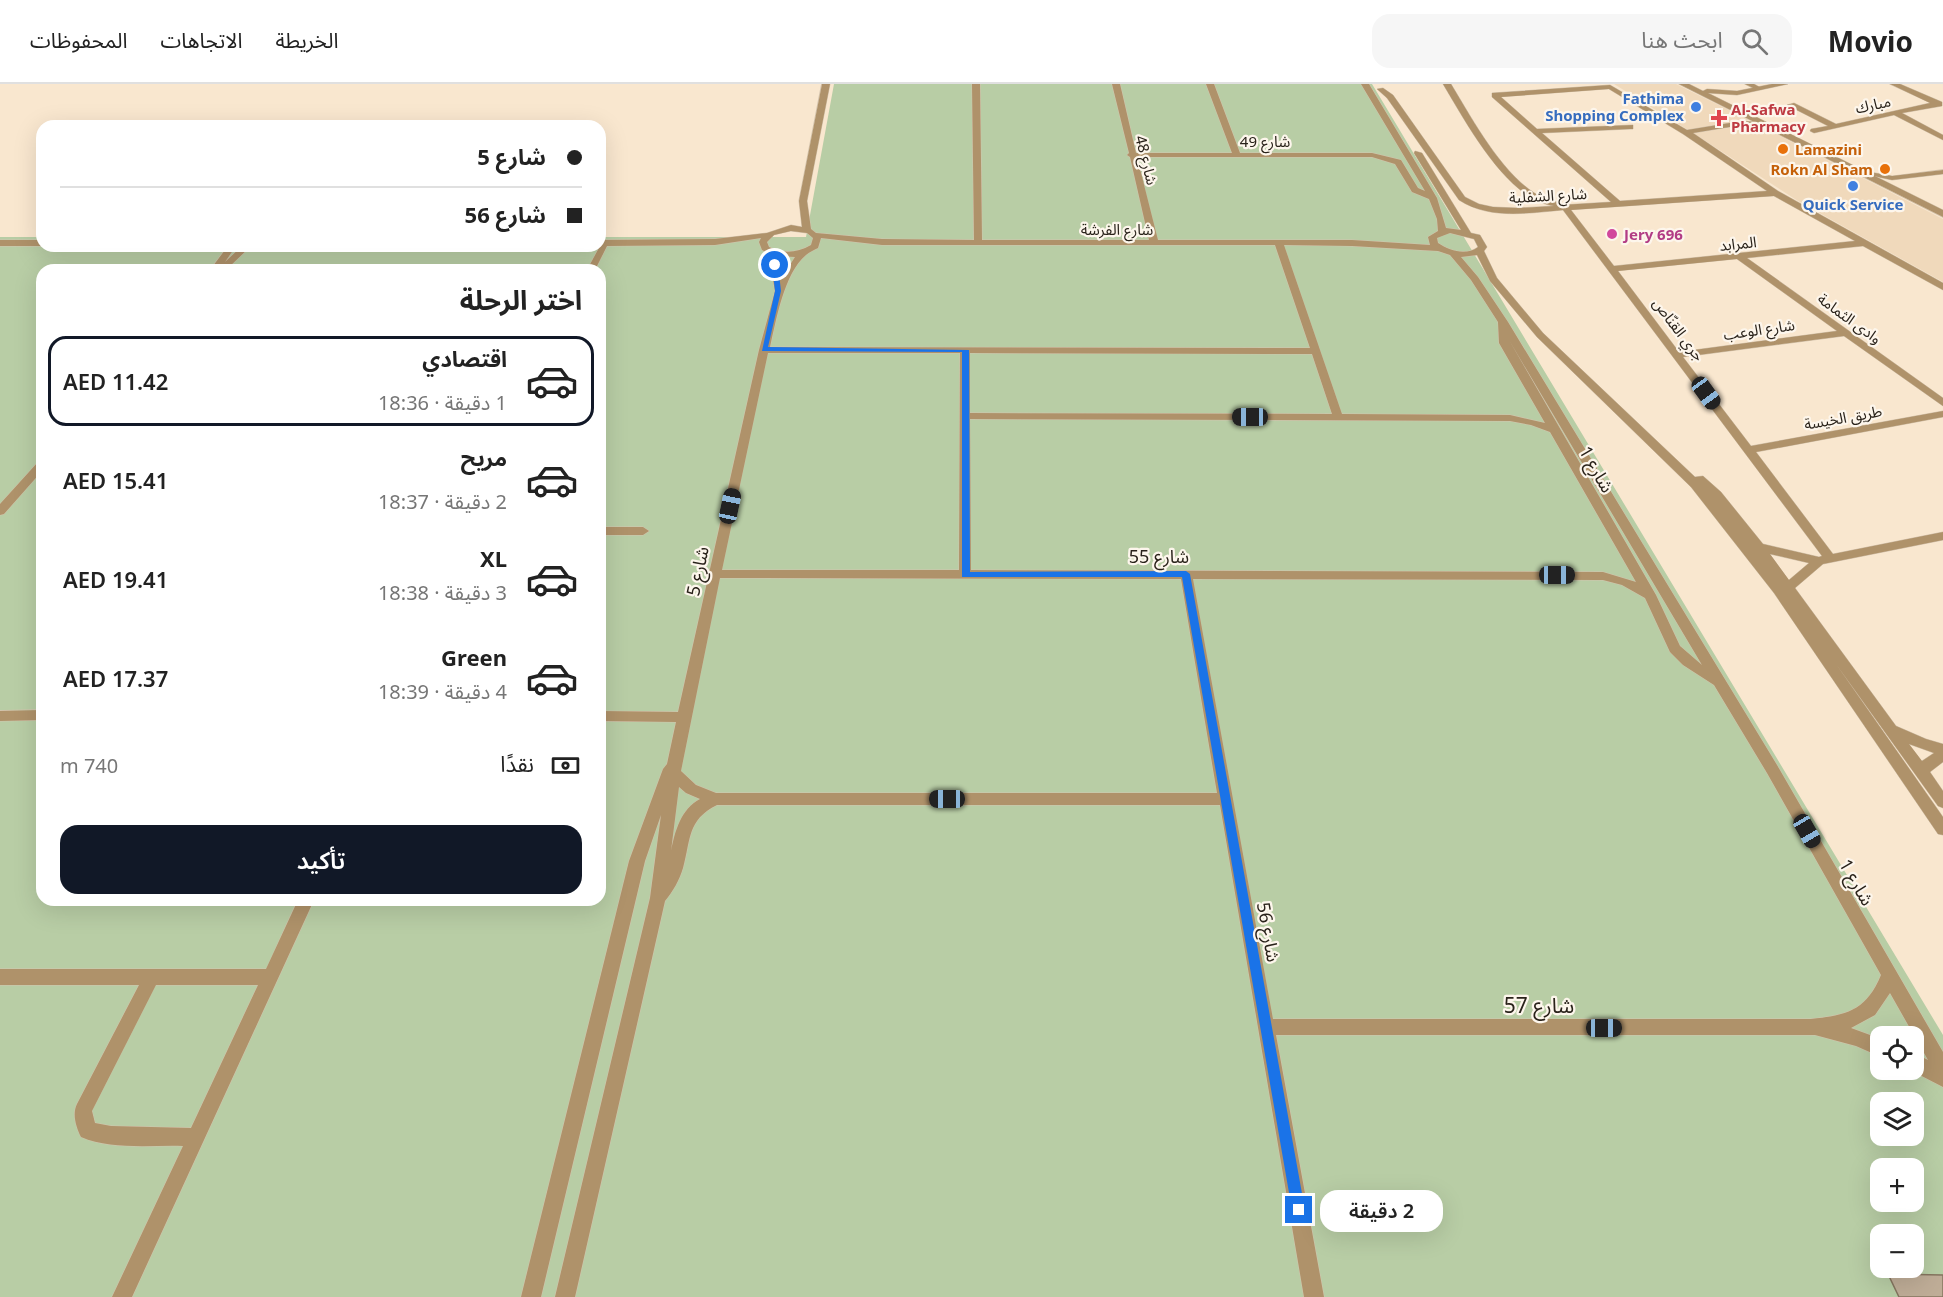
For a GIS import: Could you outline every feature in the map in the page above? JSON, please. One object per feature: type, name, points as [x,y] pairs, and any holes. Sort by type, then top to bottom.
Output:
[{"type":"street","points":[[763,245],[771,233],[793,216],[803,201],[826,84]]},
{"type":"street","points":[[976,84],[978,242]]},
{"type":"street","name":"شارع 48","points":[[1116,84],[1131,155],[1154,243]]},
{"type":"street","points":[[1210,84],[1237,155]]},
{"type":"street","points":[[1365,84],[1433,198],[1443,220],[1442,231]]},
{"type":"street","points":[[1446,84],[1494,155],[1519,182],[1539,200],[1568,208]]},
{"type":"street","points":[[1749,84],[1760,89]]},
{"type":"street","points":[[1687,86],[1714,92],[1737,93],[1784,84]]},
{"type":"street","points":[[1894,84],[1940,105]]},
{"type":"street","points":[[1618,204],[1495,95],[1610,86],[1686,132],[1775,193],[1943,286]]},
{"type":"street","points":[[1687,86],[1943,214]]},
{"type":"street","points":[[1379,87],[1460,226],[1482,242],[1484,247],[1480,252],[1468,255],[1452,253]]},
{"type":"street","name":"شارع الشفلية","points":[[1379,87],[1390,97],[1460,198],[1479,207],[1495,210],[1568,208],[1775,193]]},
{"type":"street","points":[[1732,108],[1729,100],[1737,93]]},
{"type":"street","points":[[1791,105],[1835,126]]},
{"type":"street","name":"مبارك","points":[[1814,131],[1940,105]]},
{"type":"street","points":[[1896,113],[1943,138]]},
{"type":"street","points":[[1686,132],[1742,123],[1766,125]]},
{"type":"street","points":[[1535,131],[1630,127]]},
{"type":"street","name":"شارع 49","points":[[1131,155],[1359,154],[1398,162],[1415,190],[1433,198]]},
{"type":"street","points":[[1864,173],[1897,177],[1943,172]]},
{"type":"street","points":[[1893,188],[1891,182],[1897,177]]},
{"type":"street","points":[[803,201],[811,232]]},
{"type":"street","name":"جري القنّاص","points":[[1568,208],[1748,450],[1824,560]]},
{"type":"street","name":"شارع الفرشة","points":[[771,233],[791,228],[882,242]]},
{"type":"street","points":[[1439,248],[1432,237],[1442,231],[1467,233]]},
{"type":"street","name":"شارع 5","points":[[676,753],[778,291],[790,268],[817,242],[811,232]]},
{"type":"street","points":[[697,242],[771,233]]},
{"type":"street","name":"شارع الفرشة","points":[[1352,243],[1432,237]]},
{"type":"street","points":[[606,243],[697,242],[763,245],[772,252]]},
{"type":"street","name":"شارع الفرشة","points":[[772,252],[787,255],[882,242],[978,242],[1352,243],[1439,248],[1452,253]]},
{"type":"street","points":[[0,243],[36,243]]},
{"type":"street","points":[[1279,243],[1338,417]]},
{"type":"street","name":"المرابد","points":[[1613,269],[1865,243]]},
{"type":"street","points":[[218,264],[227,252]]},
{"type":"street","points":[[228,264],[240,252]]},
{"type":"street","name":"شارع 5","points":[[772,252],[778,291]]},
{"type":"street","points":[[1480,252],[1493,279],[1540,335],[1681,468],[1717,495],[1789,587],[1943,802]]},
{"type":"street","name":"شارع 1","points":[[1452,253],[1478,284],[1503,322],[1719,682],[1943,1069]]},
{"type":"street","name":"وادى الثمامة","points":[[1739,256],[1943,403]]},
{"type":"street","name":"شارع 1","points":[[1503,322],[1504,343],[1650,595],[1675,649],[1688,662],[1719,682]]},
{"type":"street","name":"شارع الوعب","points":[[1678,355],[1845,333]]},
{"type":"street","points":[[764,350],[1314,351]]},
{"type":"street","points":[[965,350],[965,575]]},
{"type":"street","points":[[1510,418],[1527,414],[1540,407]]},
{"type":"street","name":"طريق الخيسة","points":[[1748,450],[1943,414]]},
{"type":"street","points":[[966,416],[1510,418],[1533,422],[1554,430]]},
{"type":"street","points":[[1681,468],[1778,590],[1943,828]]},
{"type":"street","points":[[0,511],[36,471]]},
{"type":"street","points":[[606,531],[643,531]]},
{"type":"street","points":[[1759,547],[1824,560],[1943,536]]},
{"type":"street","points":[[1603,576],[1620,569],[1628,558]]},
{"type":"street","points":[[1789,587],[1824,560]]},
{"type":"street","name":"شارع 55","points":[[715,574],[1603,576],[1626,582],[1650,595]]},
{"type":"street","name":"شارع 56","points":[[1186,574],[1314,1297]]},
{"type":"street","points":[[0,716],[36,715]]},
{"type":"street","points":[[606,716],[684,717]]},
{"type":"street","points":[[1891,729],[1922,744],[1943,750]]},
{"type":"street","points":[[565,1297],[658,898],[676,753]]},
{"type":"street","points":[[531,1297],[637,861],[652,813],[676,753]]},
{"type":"street","points":[[1921,772],[1927,765],[1943,755]]},
{"type":"street","points":[[674,774],[692,789],[715,799],[1226,799]]},
{"type":"street","points":[[658,898],[675,877],[685,822],[697,807],[715,799]]},
{"type":"street","points":[[125,1294],[303,906]]},
{"type":"street","name":"شارع 57","points":[[1266,1027],[1811,1027],[1842,1024],[1866,1014],[1882,997],[1889,975]]},
{"type":"street","points":[[0,977],[271,977]]},
{"type":"street","points":[[151,978],[83,1110],[87,1131],[111,1135],[197,1137]]},
{"type":"street","name":"شارع 57","points":[[1811,1027],[1870,1044]]},
{"type":"street","points":[[1924,1068],[1943,1078]]},
{"type":"shaded area","points":[[1614,84],[1676,84],[1749,120],[1688,130]]},
{"type":"shaded area","points":[[1749,125],[1761,126],[1943,219],[1943,282],[1798,201],[1693,133]]},
{"type":"green space","points":[[834,84],[1372,84],[1943,1035],[1943,1297],[0,1297],[0,237],[36,237],[36,252],[606,252],[606,237],[806,237]]},
{"type":"building","points":[[1924,1275],[1943,1275],[1943,1297],[1899,1297],[1890,1278],[1924,1278]]},
{"type":"place","name":"Fathima Shopping Complex","points":[[1696,107]]},
{"type":"place","name":"Al-Safwa Pharmacy","points":[[1719,118]]},
{"type":"place","name":"Lamazini","points":[[1783,149]]},
{"type":"place","name":"Rokn Al Sham","points":[[1885,169]]},
{"type":"place","name":"Quick Service","points":[[1853,186]]},
{"type":"place","name":"Jery 696","points":[[1612,234]]},
{"type":"route","points":[[775,265],[778,291],[764,350],[965,350],[965,575],[1186,574],[1299,1210]]}]
